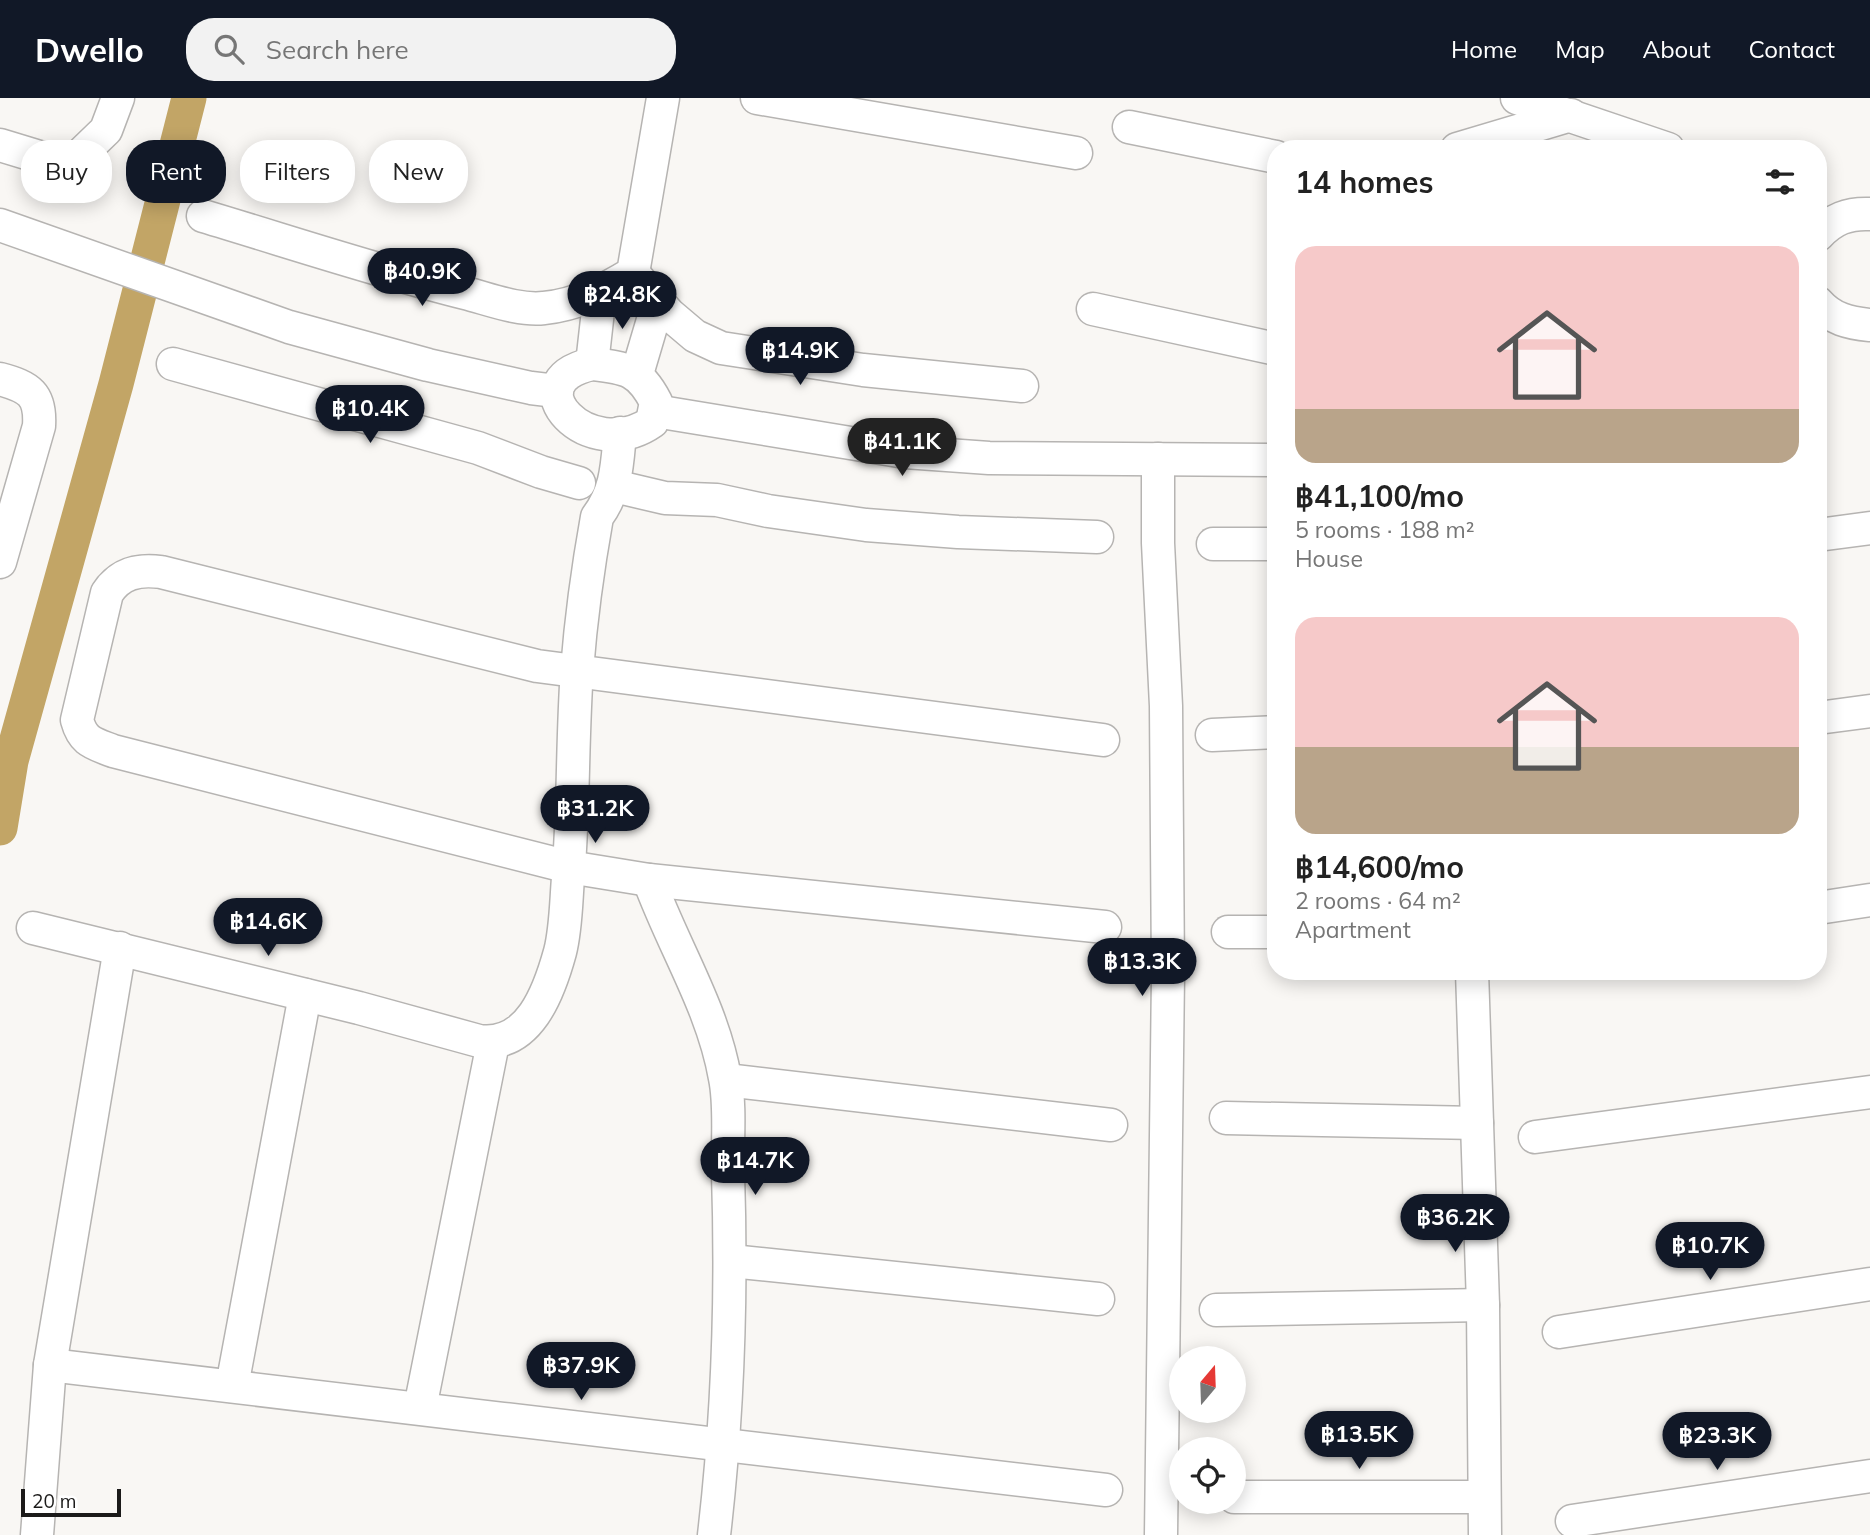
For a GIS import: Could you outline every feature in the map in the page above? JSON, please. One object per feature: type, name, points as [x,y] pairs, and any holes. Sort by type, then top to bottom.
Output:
[{"type":"street","points":[[0,145],[47,159],[76,159],[106,130],[118,98]]},
{"type":"street","points":[[203,216],[341,258],[512,304],[542,309],[600,293],[632,273],[663,98]]},
{"type":"street","points":[[757,98],[1076,153]]},
{"type":"street","points":[[1517,98],[1642,140]]},
{"type":"street","points":[[1487,140],[1571,115]]},
{"type":"street","points":[[1129,127],[1267,155]]},
{"type":"street","points":[[1827,203],[1867,214]]},
{"type":"street","points":[[1827,226],[1831,222],[1867,214]]},
{"type":"street","points":[[12,229],[289,327],[428,365],[556,391]]},
{"type":"street","points":[[632,273],[658,303],[695,336],[721,348],[863,370],[1022,386]]},
{"type":"street","points":[[592,364],[600,293]]},
{"type":"street","points":[[637,374],[658,303]]},
{"type":"street","points":[[1093,309],[1267,347]]},
{"type":"street","points":[[1827,313],[1851,324],[1870,326]]},
{"type":"street","points":[[173,364],[478,447],[541,472],[579,483]]},
{"type":"street","points":[[592,364],[621,368],[637,374],[648,386],[656,402],[652,422],[641,429],[620,433],[588,430],[568,420],[558,407],[556,391],[564,378],[575,368],[592,364]]},
{"type":"street","points":[[0,379],[32,393],[39,412],[38,426],[0,562]]},
{"type":"street","points":[[655,411],[905,452],[989,458],[1267,460]]},
{"type":"street","points":[[588,430],[579,483],[597,517]]},
{"type":"street","points":[[33,928],[493,1043],[514,1036],[531,1020],[549,987],[560,950],[569,867],[577,671],[589,565],[597,517],[614,486],[620,433]]},
{"type":"street","points":[[1158,459],[1158,542],[1166,706],[1168,975],[1161,1535]]},
{"type":"street","points":[[614,486],[664,498],[717,500],[768,511],[866,525],[958,532],[1097,537]]},
{"type":"street","points":[[1827,534],[1870,528]]},
{"type":"street","points":[[1213,544],[1267,544]]},
{"type":"street","points":[[1102,740],[537,666],[161,572],[143,570],[114,582],[107,593],[77,720],[81,735],[113,751],[569,867],[649,880],[1105,927]]},
{"type":"street","points":[[1827,717],[1870,711]]},
{"type":"street","points":[[1212,735],[1267,732]]},
{"type":"street","points":[[649,880],[664,920],[712,1024],[726,1080],[731,1261],[723,1446],[714,1535]]},
{"type":"street","points":[[1827,907],[1870,900]]},
{"type":"street","points":[[1228,932],[1267,932]]},
{"type":"street","points":[[37,1535],[50,1365],[120,948]]},
{"type":"street","points":[[1472,980],[1483,1305],[1485,1535]]},
{"type":"street","points":[[232,1386],[305,995]]},
{"type":"street","points":[[420,1408],[493,1043]]},
{"type":"street","points":[[726,1080],[1111,1125]]},
{"type":"street","points":[[1535,1137],[1870,1092]]},
{"type":"street","points":[[1226,1118],[1477,1123]]},
{"type":"street","points":[[731,1261],[1098,1300]]},
{"type":"street","points":[[1559,1332],[1870,1284]]},
{"type":"street","points":[[1216,1310],[1483,1305]]},
{"type":"street","points":[[50,1365],[1106,1490]]},
{"type":"street","points":[[1572,1521],[1870,1476]]},
{"type":"street","points":[[1246,1497],[1484,1497]]},
{"type":"waterway","points":[[0,828],[11,761],[116,384],[189,98]]}]
